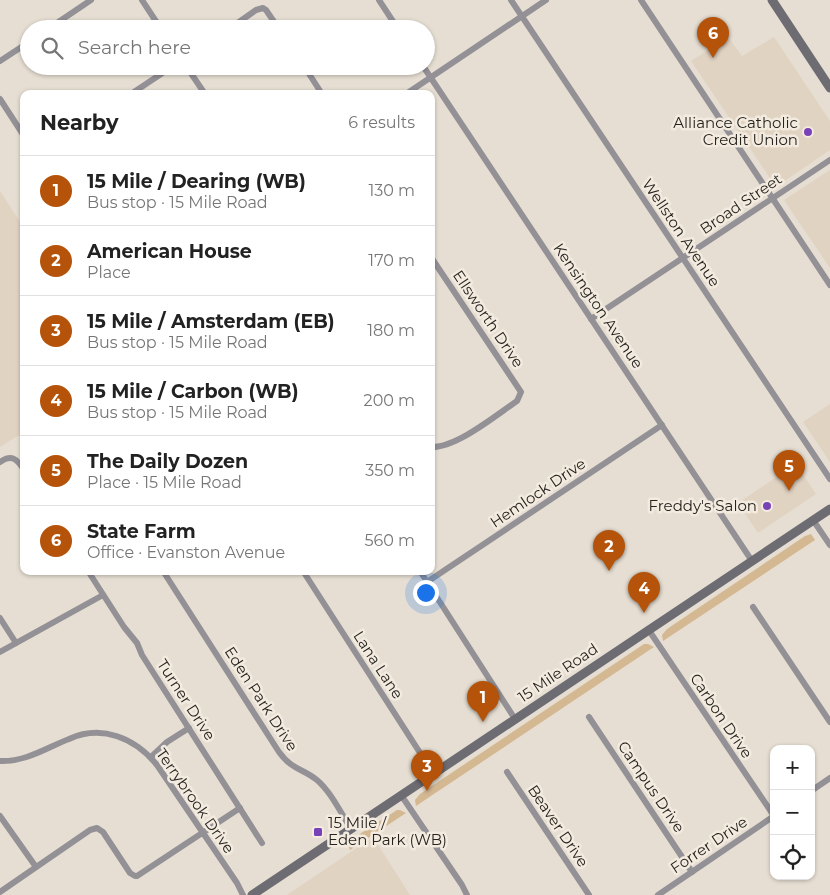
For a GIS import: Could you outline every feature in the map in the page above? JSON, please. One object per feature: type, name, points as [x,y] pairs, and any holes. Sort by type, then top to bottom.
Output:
[{"type":"main road","points":[[772,0],[830,88]]},
{"type":"main road","name":"15 Mile Road","points":[[252,895],[830,509]]},
{"type":"street","points":[[61,20],[91,0]]},
{"type":"street","points":[[142,0],[155,20]]},
{"type":"street","points":[[379,0],[392,20]]},
{"type":"street","name":"Wellston Avenue","points":[[511,0],[830,479]]},
{"type":"street","points":[[435,74],[546,0]]},
{"type":"street","points":[[641,0],[830,284]]},
{"type":"street","points":[[242,20],[256,10],[263,8],[273,20]]},
{"type":"street","points":[[0,61],[20,48]]},
{"type":"street","points":[[137,90],[160,75]]},
{"type":"street","points":[[192,75],[202,90]]},
{"type":"street","points":[[310,75],[319,90]]},
{"type":"street","points":[[412,90],[433,75]]},
{"type":"street","name":"Kensington Avenue","points":[[430,77],[752,561]]},
{"type":"street","points":[[0,99],[20,130]]},
{"type":"street","name":"Broad Street","points":[[591,319],[830,160]]},
{"type":"street","name":"Ellsworth Drive","points":[[435,263],[520,389],[521,395],[517,402],[455,442],[443,447],[435,447]]},
{"type":"street","name":"Hemlock Drive","points":[[427,582],[662,425]]},
{"type":"street","points":[[0,462],[12,457],[20,464]]},
{"type":"street","points":[[813,520],[830,545]]},
{"type":"street","name":"Turner Drive","points":[[90,575],[128,633],[137,642],[142,655],[262,843]]},
{"type":"street","name":"Eden Park Drive","points":[[166,575],[279,752],[293,768],[321,784],[351,828]]},
{"type":"street","name":"Lana Lane","points":[[306,575],[433,773]]},
{"type":"street","points":[[423,575],[515,719]]},
{"type":"street","points":[[0,652],[103,595]]},
{"type":"street","points":[[753,607],[830,722]]},
{"type":"street","points":[[0,618],[16,643]]},
{"type":"street","name":"Carbon Drive","points":[[648,629],[770,810]]},
{"type":"street","name":"Campus Drive","points":[[588,717],[692,872]]},
{"type":"street","points":[[151,757],[167,742],[189,728]]},
{"type":"street","name":"Terrybrook Drive","points":[[0,761],[27,758],[75,736],[92,733],[110,734],[126,738],[151,757],[237,883],[243,895]]},
{"type":"street","name":"Beaver Drive","points":[[506,772],[589,895]]},
{"type":"street","points":[[812,790],[830,778]]},
{"type":"street","points":[[401,795],[467,895]]},
{"type":"street","points":[[0,892],[90,830],[97,828],[103,832],[130,873],[135,876],[240,808]]},
{"type":"street","points":[[0,816],[36,867]]},
{"type":"street","name":"Forrer Drive","points":[[658,895],[770,819]]},
{"type":"shaded area","points":[[728,37],[742,56],[774,37],[830,121],[830,150],[776,187],[691,61]]},
{"type":"shaded area","points":[[830,170],[830,268],[784,200]]},
{"type":"shaded area","points":[[0,191],[20,222],[20,434],[0,447]]},
{"type":"shaded area","points":[[830,404],[830,462],[803,422]]},
{"type":"shaded area","points":[[796,464],[816,494],[758,533],[738,503]]},
{"type":"shaded area","points":[[811,534],[815,540],[663,641],[662,635],[667,629],[805,536]]},
{"type":"shaded area","points":[[644,644],[654,647],[416,806],[415,800],[420,794]]},
{"type":"shaded area","points":[[397,810],[406,813],[350,850],[348,844],[352,839]]},
{"type":"shaded area","points":[[373,837],[410,895],[287,895]]},
{"type":"place","name":"State Farm","points":[[713,58]]},
{"type":"place","name":"Alliance Catholic Credit Union","points":[[808,132]]},
{"type":"place","name":"The Daily Dozen","points":[[789,491]]},
{"type":"place","name":"Freddy's Salon","points":[[767,506]]},
{"type":"place","name":"American House","points":[[609,571]]},
{"type":"place","name":"15 Mile / Carbon (WB)","points":[[644,613]]},
{"type":"place","name":"15 Mile / Dearing (WB)","points":[[483,722]]},
{"type":"place","name":"15 Mile / Amsterdam (EB)","points":[[427,791]]},
{"type":"place","name":"15 Mile / Eden Park (WB)","points":[[318,832]]}]
